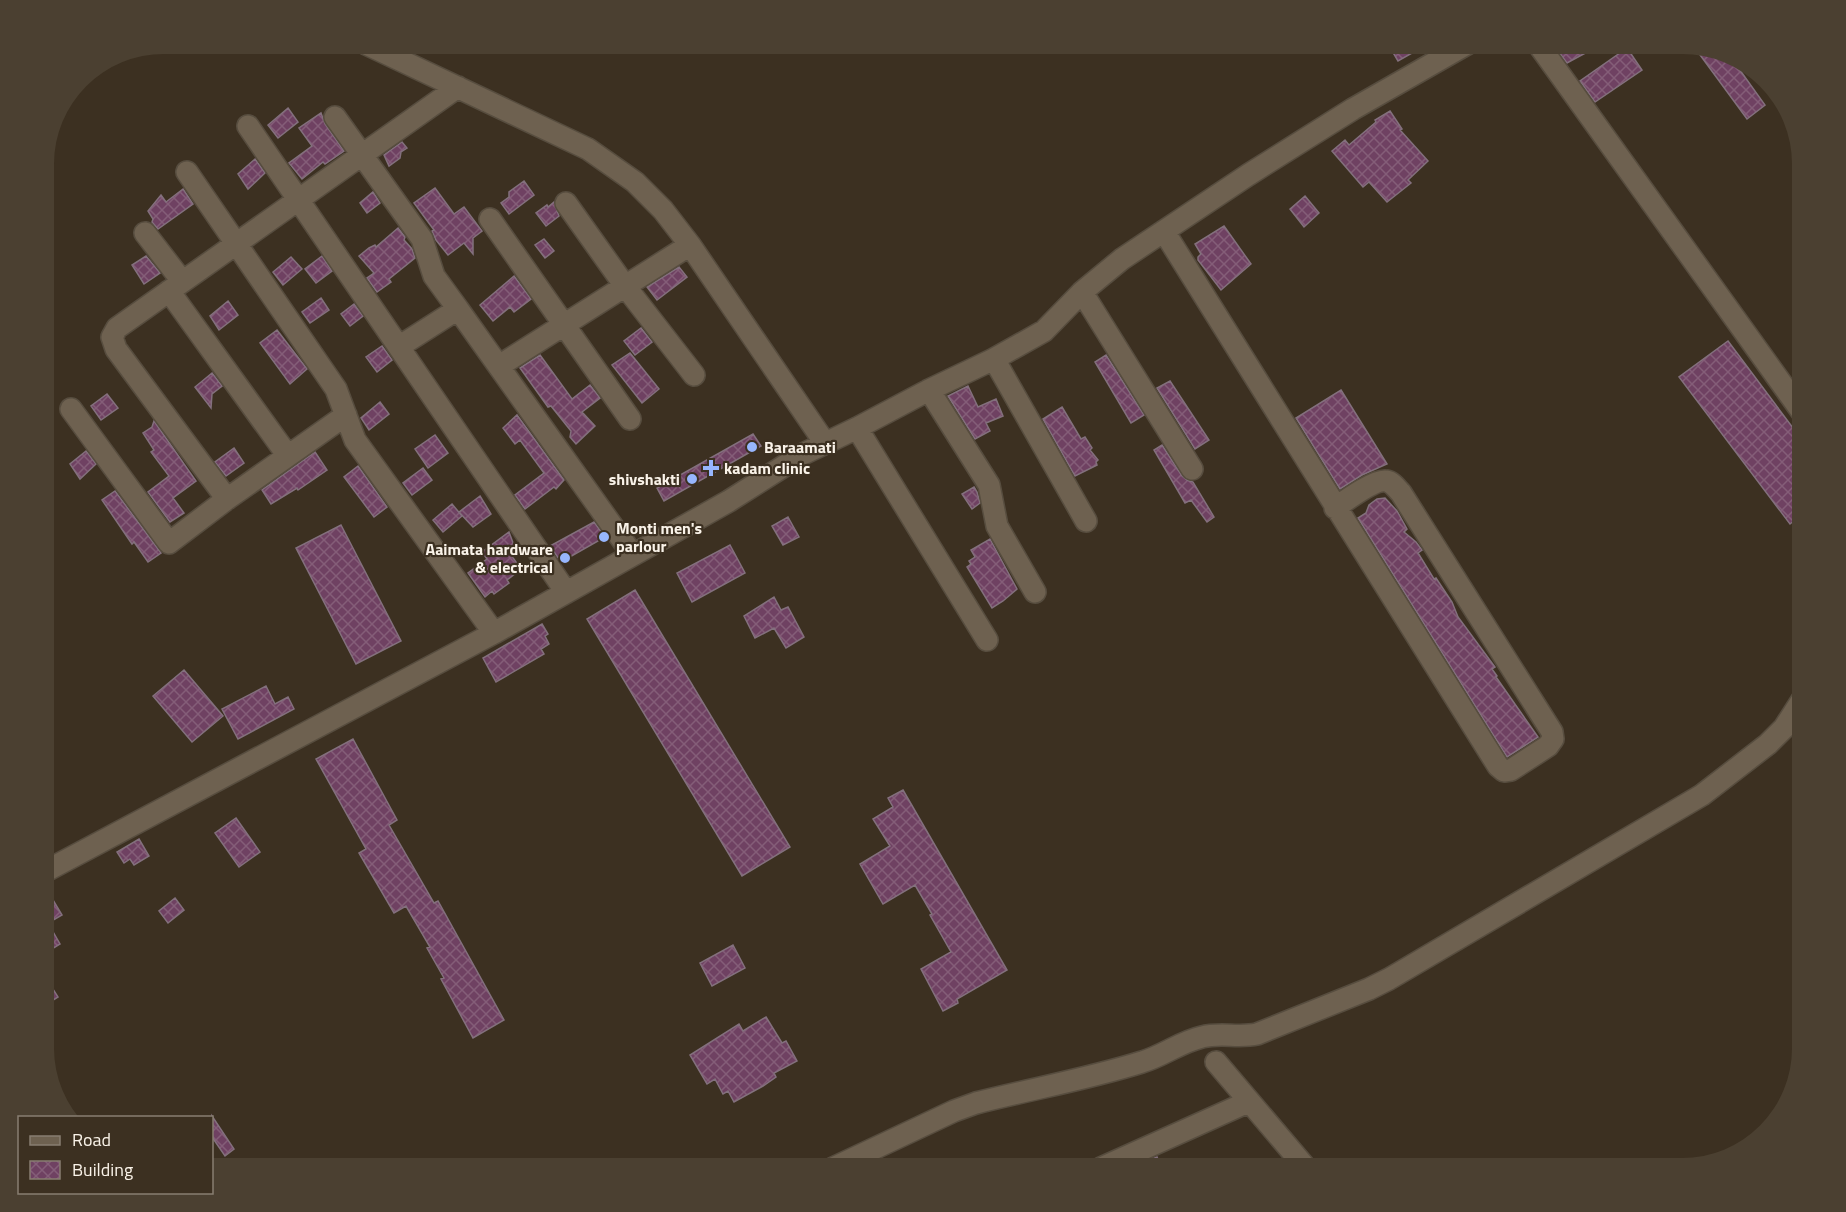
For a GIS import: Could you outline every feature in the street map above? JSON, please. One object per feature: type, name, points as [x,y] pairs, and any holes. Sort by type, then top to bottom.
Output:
[{"type":"street","points":[[387,54],[588,149],[635,182],[663,210],[690,245],[825,443]]},
{"type":"street","points":[[54,867],[494,633],[729,501],[803,454],[994,359],[1044,331],[1082,292],[1122,259],[1353,109],[1449,54]]},
{"type":"street","points":[[1546,54],[1792,397]]},
{"type":"street","points":[[227,499],[116,349],[111,337],[117,328],[458,87]]},
{"type":"street","points":[[335,117],[422,240],[434,276],[633,555]]},
{"type":"street","points":[[248,126],[566,592]]},
{"type":"street","points":[[188,172],[336,389],[355,440],[494,633]]},
{"type":"street","points":[[566,203],[625,286],[694,375]]},
{"type":"street","points":[[490,219],[630,419]]},
{"type":"street","points":[[145,233],[176,286],[288,456]]},
{"type":"street","points":[[1165,233],[1335,508],[1498,766],[1504,771],[1511,770],[1548,746],[1553,739],[1552,732],[1401,493],[1393,484],[1386,481],[1377,483],[1335,508]]},
{"type":"street","points":[[499,366],[690,245]]},
{"type":"street","points":[[1082,292],[1192,469]]},
{"type":"street","points":[[400,346],[458,309]]},
{"type":"street","points":[[994,359],[1086,521]]},
{"type":"street","points":[[929,390],[989,485],[997,526],[1035,592]]},
{"type":"street","points":[[72,409],[169,543],[345,415]]},
{"type":"street","points":[[857,428],[987,640]]},
{"type":"street","points":[[854,1158],[976,1103],[1144,1062],[1202,1036],[1217,1034],[1243,1037],[1257,1034],[1370,988],[1702,795],[1768,744],[1785,728],[1792,717]]},
{"type":"street","points":[[1216,1062],[1297,1158]]},
{"type":"street","points":[[1123,1158],[1248,1102]]},
{"type":"building","points":[[1394,54],[1410,54],[1398,61]]},
{"type":"building","points":[[1560,54],[1584,54],[1567,63]]},
{"type":"building","points":[[1618,54],[1631,54],[1642,70],[1595,102],[1580,81]]},
{"type":"building","points":[[1701,56],[1730,65],[1741,72],[1765,105],[1747,119]]},
{"type":"building","points":[[288,108],[298,122],[278,138],[268,125]]},
{"type":"building","points":[[1390,111],[1402,129],[1400,130],[1428,161],[1408,180],[1411,183],[1387,202],[1369,182],[1363,187],[1332,151],[1345,140],[1349,145],[1376,122],[1375,120]]},
{"type":"building","points":[[321,113],[325,124],[344,151],[325,164],[323,162],[302,179],[289,163],[312,146],[299,128]]},
{"type":"building","points":[[402,142],[407,148],[401,152],[400,158],[389,166],[384,155]]},
{"type":"building","points":[[255,159],[265,173],[248,189],[238,174]]},
{"type":"building","points":[[524,181],[534,195],[509,214],[501,203],[509,197],[509,192]]},
{"type":"building","points":[[435,188],[454,214],[464,207],[482,231],[473,238],[473,254],[464,243],[448,255],[436,240],[432,231],[434,230],[414,203]]},
{"type":"building","points":[[183,189],[193,204],[158,229],[152,222],[153,219],[148,211],[161,195],[166,202]]},
{"type":"building","points":[[373,192],[380,203],[367,213],[360,203]]},
{"type":"building","points":[[1305,196],[1319,213],[1304,227],[1290,209]]},
{"type":"building","points":[[554,202],[559,216],[546,226],[536,213]]},
{"type":"building","points":[[1224,226],[1251,264],[1221,290],[1198,260],[1201,254],[1195,244]]},
{"type":"building","points":[[398,228],[412,249],[415,258],[389,279],[391,282],[377,292],[367,278],[374,273],[359,256],[369,248],[375,245],[376,247]]},
{"type":"building","points":[[544,239],[554,251],[545,258],[535,245]]},
{"type":"building","points":[[146,256],[160,273],[144,284],[132,265]]},
{"type":"building","points":[[322,256],[332,271],[316,283],[305,269]]},
{"type":"building","points":[[291,257],[302,269],[283,285],[273,272]]},
{"type":"building","points":[[679,267],[687,277],[657,300],[647,287]]},
{"type":"building","points":[[514,276],[531,299],[514,312],[510,307],[493,321],[480,305]]},
{"type":"building","points":[[321,298],[329,310],[310,323],[302,312]]},
{"type":"building","points":[[228,301],[238,315],[219,330],[210,316]]},
{"type":"building","points":[[354,304],[363,316],[350,326],[341,314]]},
{"type":"building","points":[[641,328],[652,342],[635,355],[624,341]]},
{"type":"building","points":[[277,330],[307,369],[290,384],[260,343]]},
{"type":"building","points":[[1728,341],[1792,427],[1792,522],[1790,524],[1679,377]]},
{"type":"building","points":[[382,346],[392,360],[377,372],[366,357]]},
{"type":"building","points":[[630,353],[659,389],[642,403],[612,365]]},
{"type":"building","points":[[540,355],[572,399],[590,385],[600,398],[582,412],[595,426],[576,444],[570,437],[571,431],[551,406],[548,407],[520,368]]},
{"type":"building","points":[[1106,355],[1144,415],[1131,423],[1095,362]]},
{"type":"building","points":[[212,373],[222,386],[212,394],[211,408],[195,387]]},
{"type":"building","points":[[1170,381],[1209,440],[1195,449],[1157,388]]},
{"type":"building","points":[[968,386],[978,407],[996,399],[1003,416],[986,423],[990,431],[975,439],[948,396]]},
{"type":"building","points":[[1341,390],[1387,464],[1362,475],[1340,489],[1296,418]]},
{"type":"building","points":[[107,394],[118,408],[101,420],[91,406]]},
{"type":"building","points":[[380,402],[389,414],[369,430],[361,418]]},
{"type":"building","points":[[1062,407],[1081,439],[1085,437],[1092,448],[1090,450],[1098,460],[1097,465],[1075,476],[1043,419]]},
{"type":"building","points":[[517,415],[564,480],[556,489],[554,487],[525,509],[515,495],[544,473],[520,440],[515,444],[503,428]]},
{"type":"building","points":[[154,421],[196,481],[173,498],[184,513],[170,522],[148,492],[169,476],[151,452],[154,450],[143,433],[152,427]]},
{"type":"building","points":[[753,434],[761,446],[664,501],[657,488]]},
{"type":"building","points":[[435,435],[448,453],[428,468],[415,449]]},
{"type":"building","points":[[1162,445],[1182,476],[1193,482],[1214,517],[1207,522],[1191,500],[1185,503],[1154,450]]},
{"type":"building","points":[[234,448],[244,463],[226,476],[215,462]]},
{"type":"building","points":[[86,451],[96,464],[80,479],[70,464]]},
{"type":"building","points":[[315,452],[327,470],[298,490],[297,488],[271,504],[262,490]]},
{"type":"building","points":[[358,466],[387,507],[374,517],[344,477]]},
{"type":"building","points":[[423,468],[432,480],[412,495],[403,483]]},
{"type":"building","points":[[974,487],[980,503],[972,509],[962,494]]},
{"type":"building","points":[[115,491],[161,553],[148,562],[134,542],[132,544],[102,500]]},
{"type":"building","points":[[480,496],[491,514],[473,527],[459,512]]},
{"type":"building","points":[[1385,498],[1397,511],[1407,529],[1404,532],[1422,550],[1418,553],[1434,579],[1436,578],[1452,602],[1458,617],[1495,667],[1492,669],[1496,677],[1538,737],[1507,757],[1358,518],[1366,513],[1369,505],[1377,499]]},
{"type":"building","points":[[452,504],[462,516],[443,532],[433,520]]},
{"type":"building","points":[[788,517],[799,537],[783,545],[772,526]]},
{"type":"building","points":[[594,522],[605,537],[561,562],[550,546]]},
{"type":"building","points":[[341,525],[401,641],[356,664],[296,548]]},
{"type":"building","points":[[509,532],[516,551],[511,555],[521,569],[507,580],[509,583],[494,594],[492,591],[485,597],[468,573],[487,559],[482,552]]},
{"type":"building","points":[[990,539],[1017,589],[992,608],[967,567],[971,564],[969,561],[975,557],[971,550]]},
{"type":"building","points":[[730,545],[745,573],[692,602],[677,573]]},
{"type":"building","points":[[635,590],[790,847],[742,876],[587,619]]},
{"type":"building","points":[[774,597],[781,610],[788,607],[804,637],[786,648],[774,628],[755,638],[744,616]]},
{"type":"building","points":[[542,624],[548,634],[545,636],[549,644],[541,649],[544,654],[496,682],[483,658]]},
{"type":"building","points":[[184,670],[223,716],[192,742],[153,696]]},
{"type":"building","points":[[266,686],[275,704],[288,697],[294,709],[238,739],[222,709]]},
{"type":"building","points":[[353,739],[397,820],[389,825],[434,903],[438,901],[504,1020],[473,1038],[441,979],[444,978],[427,948],[430,947],[406,906],[394,913],[359,853],[366,849],[316,759]]},
{"type":"building","points":[[903,790],[1007,970],[957,999],[958,1003],[943,1011],[921,969],[951,952],[930,915],[932,914],[915,885],[883,904],[860,864],[890,846],[873,819],[893,807],[888,798]]},
{"type":"building","points":[[236,818],[260,852],[239,867],[215,833]]},
{"type":"building","points":[[139,839],[149,856],[134,865],[130,859],[124,863],[117,852]]},
{"type":"building","points":[[175,898],[184,910],[168,923],[159,911]]},
{"type":"building","points":[[54,902],[62,915],[54,920]]},
{"type":"building","points":[[54,934],[60,944],[54,948]]},
{"type":"building","points":[[733,945],[745,968],[712,986],[700,963]]},
{"type":"building","points":[[766,1017],[782,1043],[786,1041],[797,1061],[774,1073],[776,1077],[734,1102],[728,1091],[723,1094],[715,1079],[707,1084],[690,1055],[739,1024],[743,1031]]},
{"type":"building","points":[[213,1118],[234,1149],[225,1156],[213,1138]]},
{"type":"place","name":"Baraamati","points":[[752,447]]},
{"type":"place","name":"kadam clinic","points":[[711,468]]},
{"type":"place","name":"shivshakti","points":[[692,479]]},
{"type":"place","name":"Monti men's parlour","points":[[604,537]]},
{"type":"place","name":"Aaimata hardware & electrical","points":[[565,558]]}]
